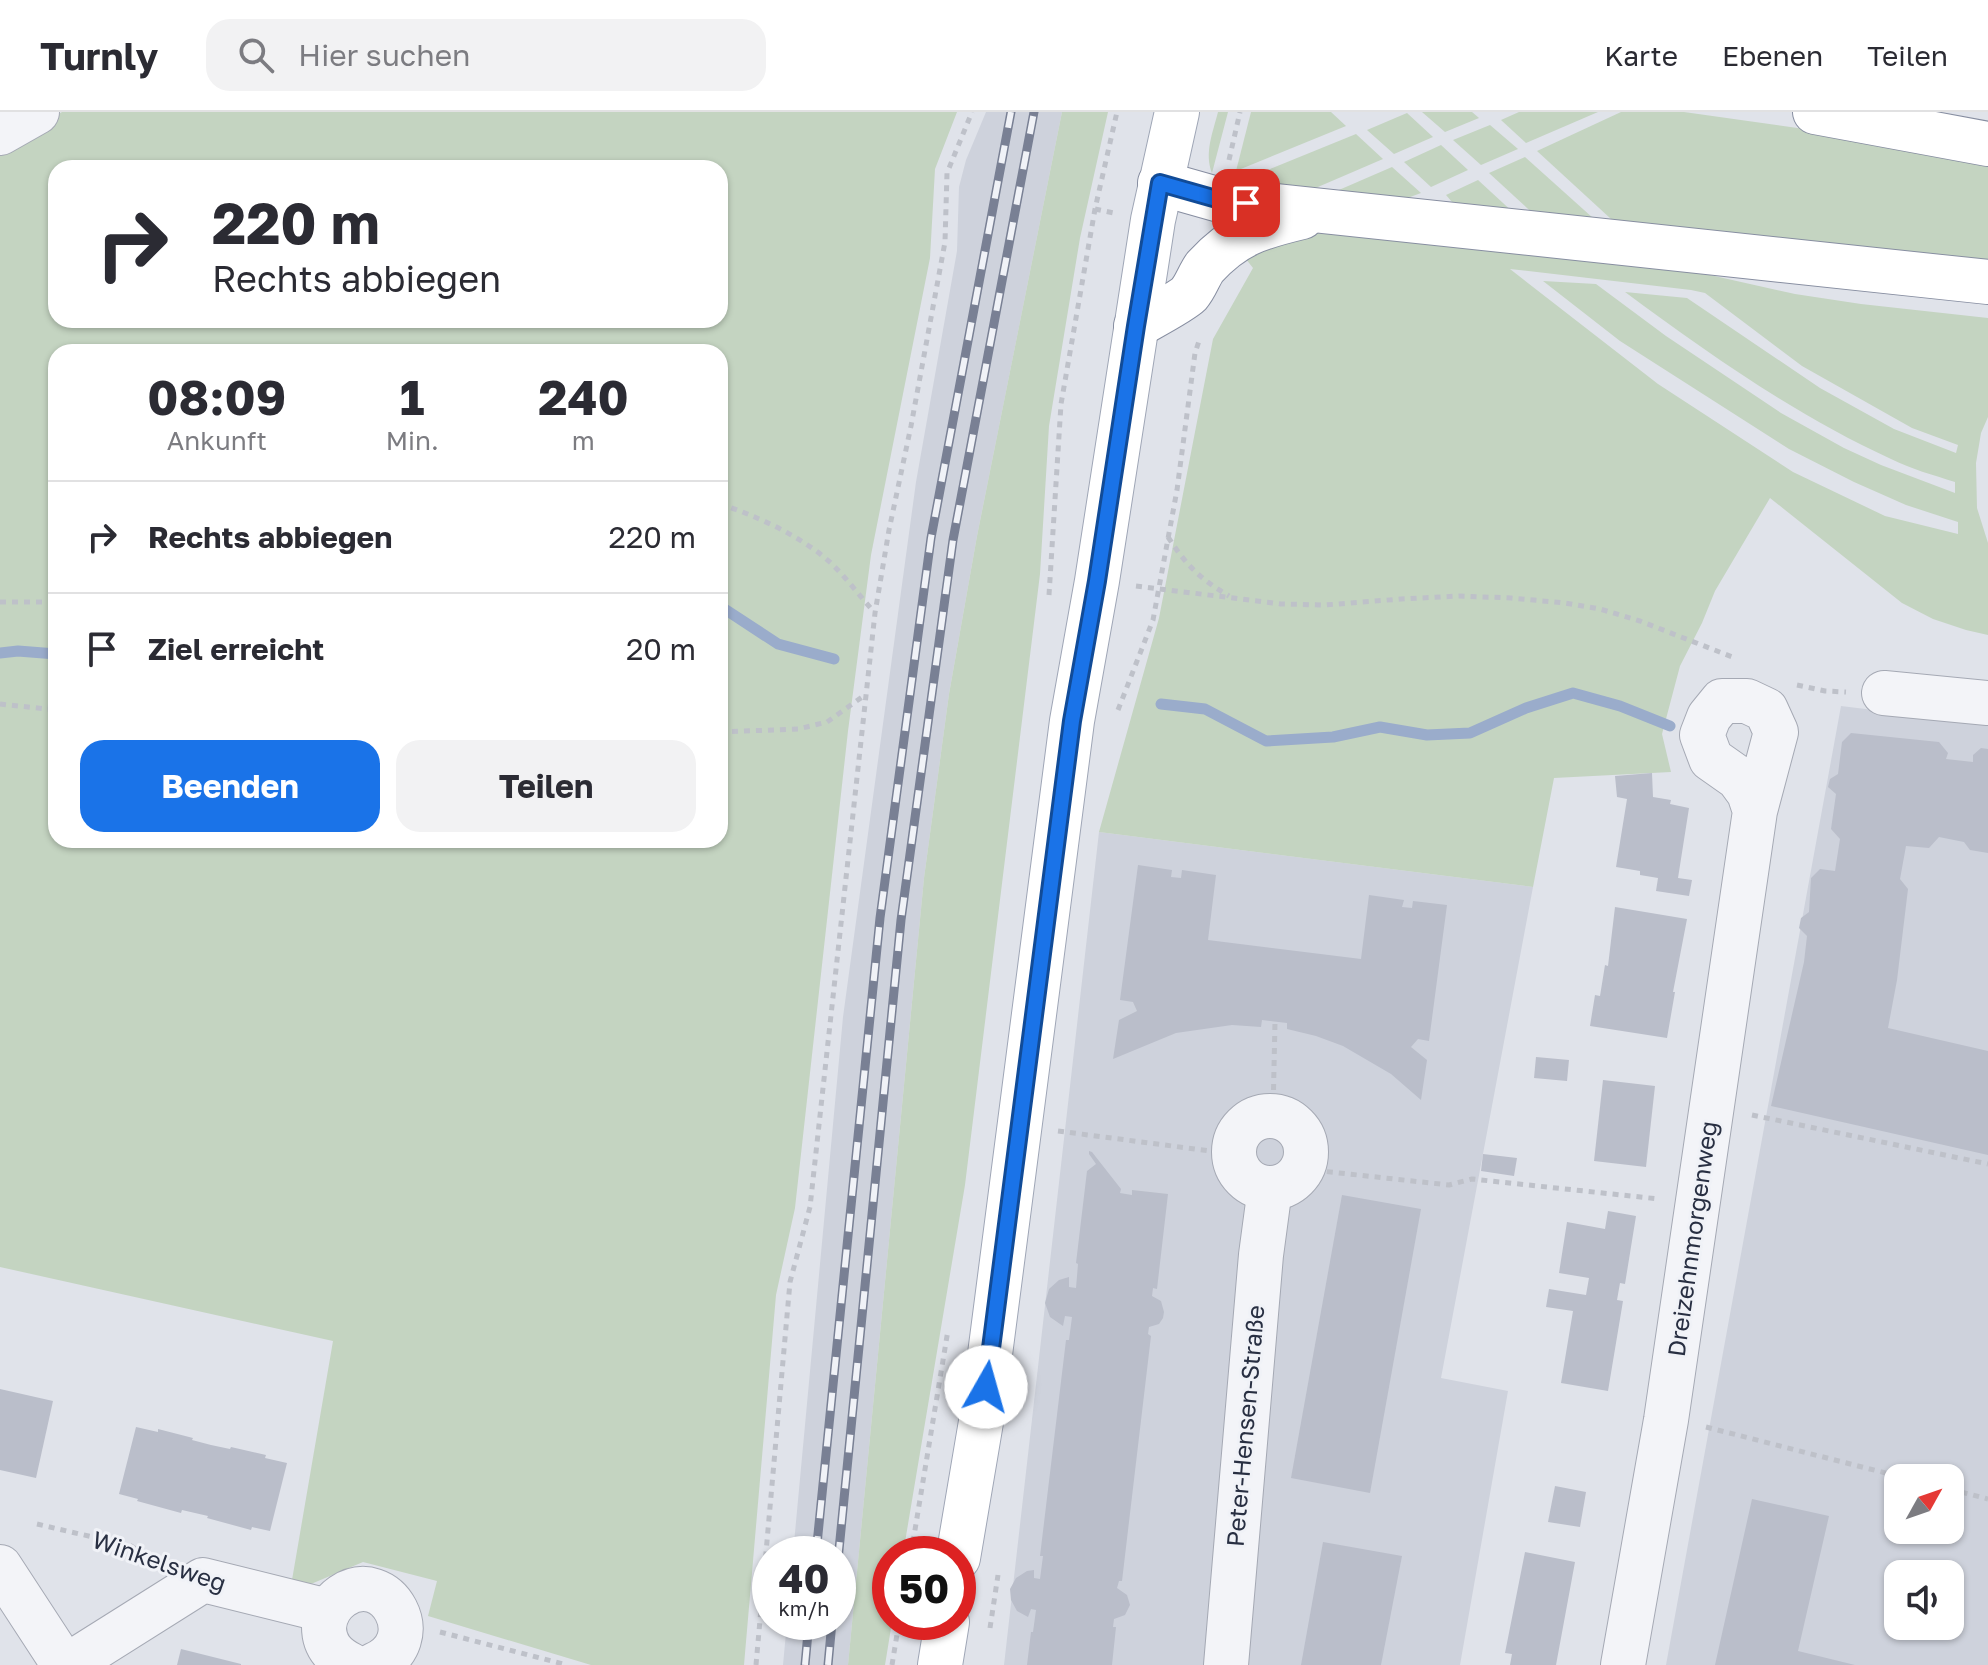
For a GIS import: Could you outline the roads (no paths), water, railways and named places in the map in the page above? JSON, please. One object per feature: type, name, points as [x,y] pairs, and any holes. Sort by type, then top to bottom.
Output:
[{"type":"main road","points":[[962,1536],[982,1416],[1072,721],[1100,566],[1156,201],[1177,112]]},
{"type":"main road","points":[[1815,112],[1988,144]]},
{"type":"main road","points":[[1156,201],[1220,200],[1988,282]]},
{"type":"main road","points":[[1136,326],[1189,294],[1203,269],[1246,233],[1323,212]]},
{"type":"main road","points":[[940,1665],[944,1640]]},
{"type":"street","points":[[0,133],[37,112]]},
{"type":"street","points":[[1884,693],[1988,703]]},
{"type":"street","name":"Dreizehnmorgenweg","points":[[1623,1665],[1666,1420],[1755,811]]},
{"type":"street","name":"Peter-Hensen-Straße","points":[[1226,1665],[1261,1255],[1286,1178],[1306,1150],[1300,1130],[1290,1121],[1273,1114],[1246,1124],[1235,1141],[1233,1154],[1246,1179],[1257,1186],[1286,1178]]},
{"type":"street","points":[[0,1567],[66,1665]]},
{"type":"street","name":"Winkelsweg","points":[[66,1665],[203,1580],[328,1611]]},
{"type":"street","points":[[351,1665],[339,1659],[330,1649],[324,1624],[336,1600],[348,1592],[361,1589],[375,1591],[387,1598],[396,1608],[401,1621],[401,1635],[396,1647],[388,1658],[374,1665]]},
{"type":"waterway","points":[[728,611],[778,644],[834,659]]},
{"type":"waterway","points":[[0,653],[48,653]]},
{"type":"waterway","points":[[1161,704],[1205,709],[1266,741],[1333,737],[1380,727],[1427,735],[1470,733],[1526,708],[1573,693],[1620,706],[1670,726]]},
{"type":"railway","points":[[818,1536],[880,918],[931,538],[1011,112]]},
{"type":"railway","points":[[840,1536],[901,920],[953,540],[1034,112]]},
{"type":"railway","points":[[805,1665],[807,1640]]},
{"type":"railway","points":[[828,1665],[830,1640]]}]
